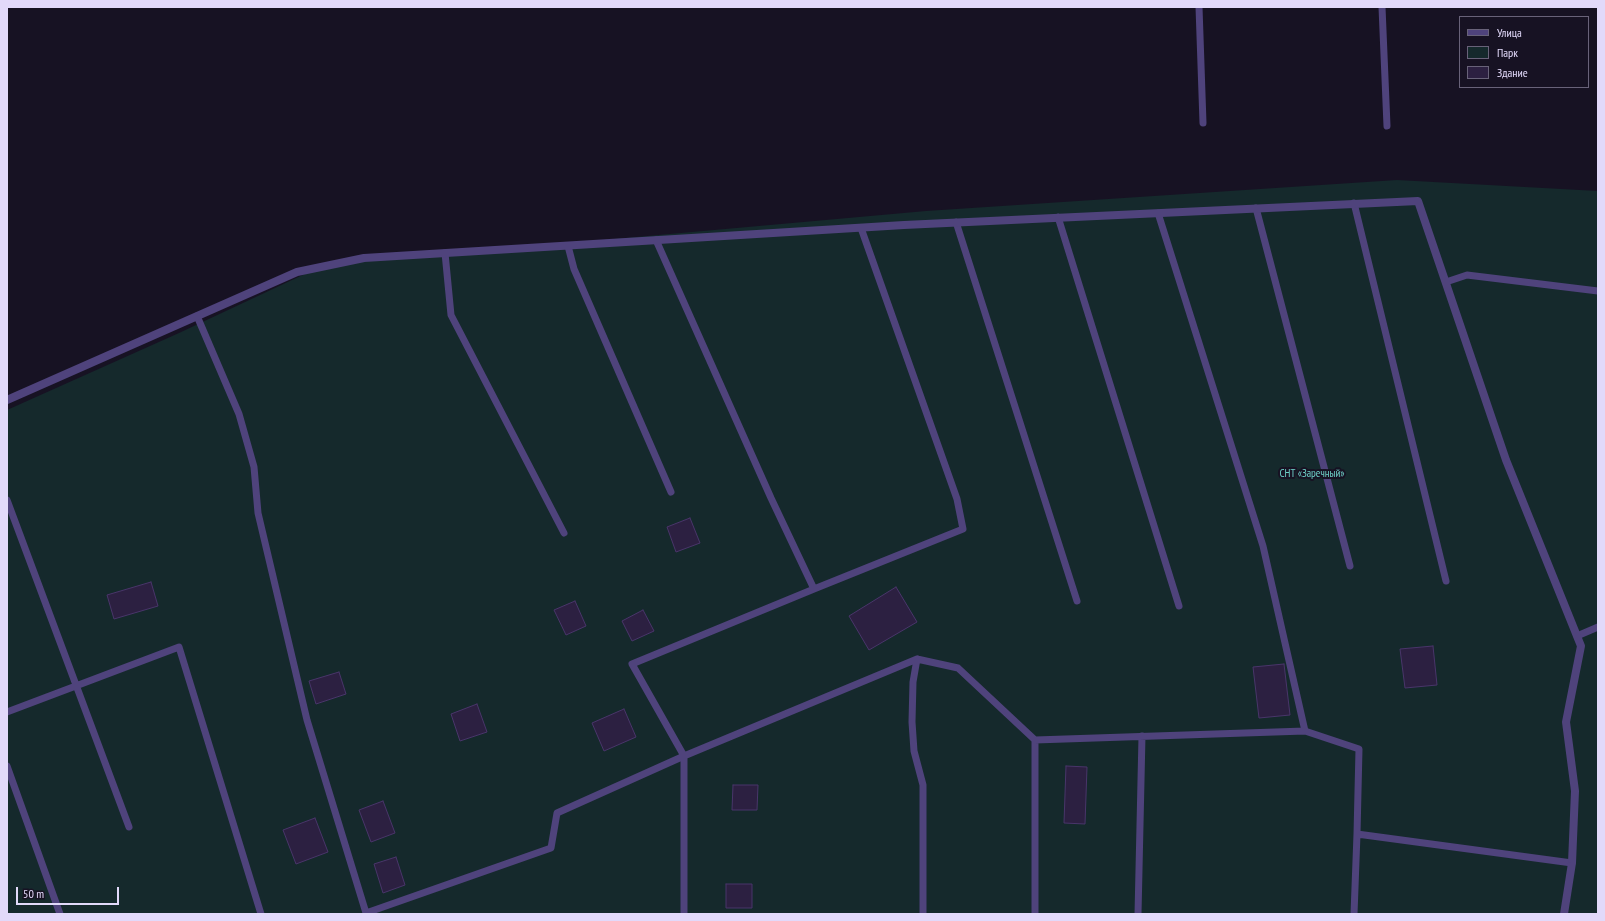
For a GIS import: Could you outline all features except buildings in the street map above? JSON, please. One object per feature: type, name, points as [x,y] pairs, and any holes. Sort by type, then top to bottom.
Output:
[{"type":"street","points":[[7,400],[297,272],[364,258],[956,222],[1418,201],[1506,460],[1581,646],[1566,722],[1575,791],[1572,863],[1564,914]]},
{"type":"lane","points":[[1199,7],[1203,123]]},
{"type":"lane","points":[[1382,7],[1387,126]]},
{"type":"lane","points":[[1354,203],[1446,581]]},
{"type":"lane","points":[[1256,208],[1350,566]]},
{"type":"lane","points":[[1158,212],[1263,546],[1305,731]]},
{"type":"lane","points":[[1058,217],[1179,606]]},
{"type":"lane","points":[[956,222],[1077,601]]},
{"type":"lane","points":[[684,914],[684,756],[632,664],[814,589],[963,530],[957,499],[861,228]]},
{"type":"lane","points":[[656,240],[768,491],[814,589]]},
{"type":"lane","points":[[568,246],[574,269],[671,492]]},
{"type":"lane","points":[[445,253],[451,315],[564,533]]},
{"type":"lane","points":[[1446,282],[1467,275],[1598,292]]},
{"type":"lane","points":[[197,316],[238,414],[254,467],[258,513],[307,720],[366,913],[551,848],[557,813],[684,756],[917,659],[958,668],[1035,740],[1305,731],[1359,749],[1354,914]]},
{"type":"lane","points":[[7,500],[129,827]]},
{"type":"lane","points":[[1577,636],[1598,627]]},
{"type":"lane","points":[[7,712],[180,647],[261,914]]},
{"type":"lane","points":[[917,659],[912,682],[912,722],[914,751],[923,785],[923,914]]},
{"type":"lane","points":[[1138,914],[1142,736]]},
{"type":"lane","points":[[1035,740],[1035,914]]},
{"type":"lane","points":[[7,766],[60,914]]},
{"type":"lane","points":[[1357,834],[1572,863]]},
{"type":"green space","name":"СНТ «Заречный»","points":[[1397,180],[1598,191],[1598,914],[7,914],[7,410],[179,333],[324,265],[926,211]]}]
